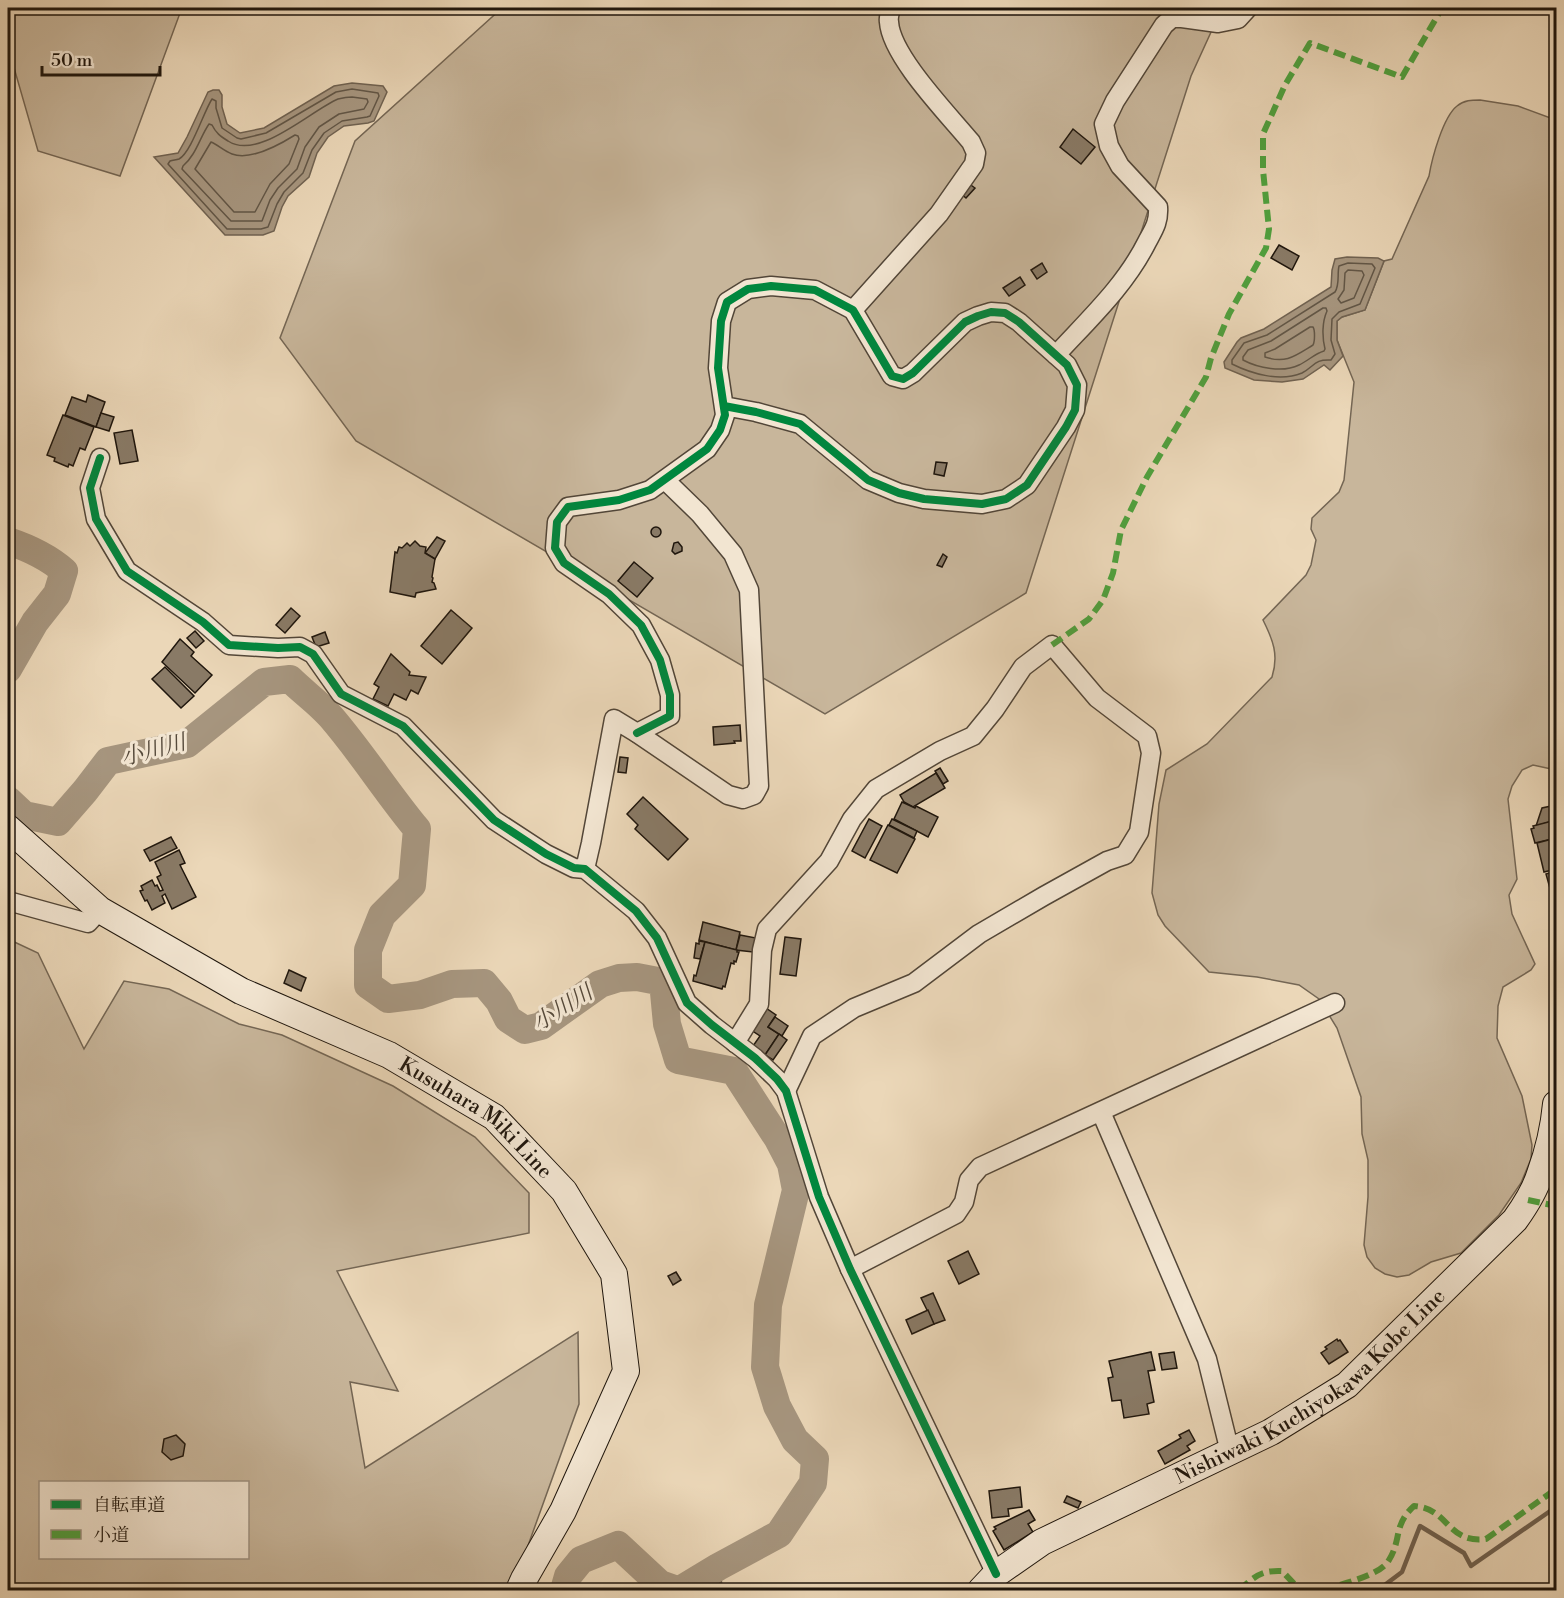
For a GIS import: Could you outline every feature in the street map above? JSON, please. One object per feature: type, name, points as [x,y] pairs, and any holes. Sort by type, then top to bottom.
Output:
[{"type":"main road","name":"Kusuhara Miki Line","points":[[8,828],[100,910],[241,991],[389,1055],[494,1117],[564,1191],[614,1274],[626,1371],[563,1511],[519,1590]]},
{"type":"main road","name":"Nishiwaki Kuchiyokawa Kobe Line","points":[[986,1584],[1042,1542],[1271,1432],[1347,1385],[1515,1220],[1528,1200],[1540,1174],[1557,1104]]},
{"type":"street","points":[[853,310],[939,213],[974,164],[976,153],[971,142],[922,84],[896,45],[888,21],[891,8]]},
{"type":"street","points":[[1056,355],[1122,283],[1137,262],[1159,219],[1158,207],[1120,166],[1108,146],[1104,124],[1115,101],[1164,25],[1172,18],[1218,23],[1238,19],[1248,8]]},
{"type":"street","points":[[637,733],[670,716],[670,695],[660,660],[641,625],[609,594],[564,563],[555,548],[557,522],[567,507],[619,500],[650,490],[706,449],[720,430],[725,415],[718,368],[721,321],[727,302],[747,289],[771,286],[814,290],[853,310],[892,375],[903,379],[913,373],[965,322],[991,312],[1005,313],[1019,322],[1067,365],[1077,385],[1075,410],[1027,485],[1006,499],[982,504],[924,500],[899,493],[868,480],[800,424],[724,406]]},
{"type":"street","points":[[100,458],[90,488],[96,519],[127,571],[203,622],[229,645],[300,647],[312,654],[341,694],[403,726],[494,820],[546,854],[574,868],[585,869],[636,911],[657,938],[687,1003],[755,1058],[777,1079],[786,1091],[819,1197],[986,1584]]},
{"type":"street","points":[[585,869],[614,718],[728,795],[743,799],[754,795],[759,786],[749,590],[733,554],[700,514],[665,480]]},
{"type":"street","points":[[735,1043],[759,1004],[762,950],[767,929],[829,861],[852,819],[876,789],[940,751],[973,736],[995,709],[1023,667],[1052,645],[1097,699],[1147,736],[1151,753],[1139,832],[1125,855],[1107,861],[1025,906],[979,934],[914,982],[854,1008],[812,1036],[786,1091]]},
{"type":"street","points":[[8,901],[88,923],[100,910]]},
{"type":"street","points":[[850,1269],[956,1214],[964,1202],[969,1180],[980,1167],[1335,1004]]},
{"type":"street","points":[[1101,1112],[1207,1359],[1230,1452]]},
{"type":"shaded area","points":[[8,8],[184,8],[180,13],[120,176],[38,151],[8,47]]},
{"type":"shaded area","points":[[502,8],[1222,8],[1191,76],[1026,593],[825,714],[356,441],[280,338],[355,141]]},
{"type":"shaded area","points":[[1480,100],[1518,106],[1556,120],[1556,770],[1533,765],[1522,770],[1512,786],[1508,799],[1517,879],[1509,895],[1512,914],[1535,964],[1531,970],[1503,987],[1498,1006],[1497,1038],[1522,1096],[1532,1145],[1531,1159],[1521,1183],[1499,1215],[1461,1253],[1431,1262],[1409,1275],[1397,1277],[1375,1268],[1367,1257],[1364,1245],[1368,1160],[1362,1134],[1361,1097],[1337,1028],[1319,999],[1299,985],[1257,977],[1209,972],[1165,926],[1158,915],[1152,893],[1159,804],[1166,770],[1207,744],[1272,677],[1275,662],[1274,648],[1263,620],[1306,575],[1311,565],[1316,540],[1311,529],[1312,518],[1339,492],[1344,480],[1354,382],[1337,340],[1337,321],[1342,317],[1365,310],[1384,261],[1392,259],[1429,176],[1435,149],[1452,111],[1460,104]]},
{"type":"shaded area","points":[[8,939],[38,953],[84,1049],[124,981],[169,989],[239,1024],[282,1035],[393,1086],[475,1137],[529,1193],[529,1233],[337,1271],[398,1391],[350,1382],[365,1468],[578,1332],[579,1404],[512,1590],[8,1590]]},
{"type":"water","points":[[352,83],[383,86],[387,92],[374,121],[344,126],[328,137],[317,153],[309,177],[288,196],[274,231],[263,235],[225,235],[154,157],[178,153],[208,92],[213,90],[219,90],[222,95],[222,107],[227,124],[240,133],[264,128],[334,86]]},
{"type":"water","points":[[1378,258],[1384,261],[1365,310],[1342,317],[1337,321],[1337,340],[1343,356],[1330,370],[1324,365],[1303,379],[1282,382],[1254,380],[1225,368],[1224,362],[1241,338],[1264,329],[1331,287],[1335,259]]},
{"type":"building","points":[[1073,129],[1095,147],[1081,164],[1060,147]]},
{"type":"building","points":[[968,183],[975,188],[966,198],[960,193]]},
{"type":"building","points":[[1279,245],[1299,256],[1292,270],[1271,258]]},
{"type":"building","points":[[1042,263],[1047,272],[1037,279],[1031,270]]},
{"type":"building","points":[[1020,277],[1025,285],[1009,296],[1003,288]]},
{"type":"building","points":[[88,395],[105,402],[96,427],[65,415],[72,397],[86,402]]},
{"type":"building","points":[[101,413],[114,417],[109,431],[96,427]]},
{"type":"building","points":[[63,415],[94,427],[85,450],[80,448],[73,466],[69,464],[68,467],[47,455]]},
{"type":"building","points":[[132,430],[138,461],[120,464],[114,433]]},
{"type":"building","points":[[936,462],[947,463],[944,476],[934,474]]},
{"type":"building","points":[[656,527],[661,532],[656,537],[651,532]]},
{"type":"building","points":[[437,537],[445,541],[435,559],[425,553]]},
{"type":"building","points":[[415,541],[420,546],[426,547],[425,553],[435,559],[432,582],[436,589],[416,593],[415,597],[390,592],[395,552],[397,553],[399,547],[402,548],[407,543],[410,546]]},
{"type":"building","points":[[678,542],[682,551],[675,554],[672,551],[674,543]]},
{"type":"building","points":[[943,554],[947,557],[942,567],[937,565]]},
{"type":"building","points":[[634,562],[653,578],[637,597],[618,581]]},
{"type":"building","points":[[291,608],[300,616],[285,633],[276,625]]},
{"type":"building","points":[[451,610],[472,628],[442,664],[421,646]]},
{"type":"building","points":[[195,631],[204,641],[196,648],[187,638]]},
{"type":"building","points":[[325,632],[329,643],[316,647],[312,637]]},
{"type":"building","points":[[180,639],[194,652],[191,656],[212,675],[195,693],[162,662]]},
{"type":"building","points":[[391,654],[410,672],[409,675],[426,677],[418,694],[411,690],[406,700],[394,694],[388,706],[373,699],[379,687],[374,684]]},
{"type":"building","points":[[165,667],[194,696],[181,708],[152,679]]},
{"type":"building","points":[[740,725],[741,741],[714,745],[713,727]]},
{"type":"building","points":[[620,757],[628,758],[626,773],[618,772]]},
{"type":"building","points":[[940,768],[948,781],[943,784],[935,771]]},
{"type":"building","points":[[936,773],[945,788],[913,807],[904,802],[900,795]]},
{"type":"building","points":[[643,797],[688,839],[668,860],[635,829],[638,825],[627,814]]},
{"type":"building","points":[[902,802],[938,817],[928,837],[894,819]]},
{"type":"building","points":[[1556,805],[1556,820],[1536,826],[1542,808]]},
{"type":"building","points":[[869,819],[882,826],[865,858],[852,851]]},
{"type":"building","points":[[892,819],[917,831],[914,838],[889,825]]},
{"type":"building","points":[[1556,820],[1556,838],[1535,843],[1531,829],[1534,828],[1533,826]]},
{"type":"building","points":[[888,825],[915,839],[897,873],[870,860]]},
{"type":"building","points":[[171,837],[177,848],[150,861],[144,850]]},
{"type":"building","points":[[1556,838],[1556,869],[1544,872],[1537,843]]},
{"type":"building","points":[[179,850],[185,863],[180,865],[196,897],[172,909],[165,894],[162,896],[165,903],[152,910],[140,891],[143,890],[141,886],[152,880],[160,891],[163,890],[157,877],[161,875],[155,862]]},
{"type":"building","points":[[1556,871],[1556,890],[1551,892],[1546,874]]},
{"type":"building","points":[[703,922],[740,932],[736,950],[699,940]]},
{"type":"building","points":[[740,935],[756,938],[753,952],[736,950]]},
{"type":"building","points":[[785,937],[801,939],[796,976],[780,974]]},
{"type":"building","points":[[699,941],[705,942],[700,959],[694,958],[696,943],[699,944]]},
{"type":"building","points":[[705,942],[739,952],[736,962],[731,963],[725,987],[723,986],[722,989],[693,981]]},
{"type":"building","points":[[289,970],[306,978],[301,991],[284,983]]},
{"type":"building","points":[[763,1006],[776,1015],[768,1027],[779,1034],[765,1055],[753,1046],[760,1036],[748,1028]]},
{"type":"building","points":[[775,1017],[788,1026],[782,1036],[768,1027]]},
{"type":"building","points":[[779,1034],[787,1040],[773,1060],[765,1055]]},
{"type":"building","points":[[968,1251],[979,1274],[959,1284],[948,1261]]},
{"type":"building","points":[[676,1272],[681,1280],[673,1285],[668,1276]]},
{"type":"building","points":[[933,1293],[945,1320],[934,1324],[921,1298]]},
{"type":"building","points":[[928,1310],[934,1324],[912,1334],[906,1320]]},
{"type":"building","points":[[1337,1339],[1348,1352],[1329,1364],[1321,1353],[1327,1349],[1325,1347]]},
{"type":"building","points":[[1151,1352],[1155,1370],[1148,1371],[1154,1402],[1147,1404],[1149,1414],[1124,1418],[1121,1400],[1112,1401],[1108,1378],[1113,1377],[1109,1361]]},
{"type":"building","points":[[1174,1352],[1177,1368],[1162,1370],[1159,1354]]},
{"type":"building","points":[[1189,1430],[1195,1441],[1187,1446],[1190,1450],[1165,1464],[1158,1451],[1181,1438],[1179,1435]]},
{"type":"building","points":[[176,1435],[185,1444],[183,1456],[171,1460],[162,1452],[164,1439]]},
{"type":"building","points":[[1020,1487],[1022,1507],[1008,1509],[1009,1516],[992,1518],[989,1491]]},
{"type":"building","points":[[1067,1496],[1081,1502],[1078,1508],[1064,1502]]},
{"type":"building","points":[[1029,1510],[1035,1520],[1028,1524],[1033,1532],[1004,1550],[993,1531],[996,1529],[994,1527]]},
{"type":"waterway","name":"小川川","points":[[8,541],[38,553],[64,571],[57,594],[35,622],[8,669]]},
{"type":"waterway","name":"小川川","points":[[8,800],[24,815],[58,822],[108,761],[187,744],[264,682],[290,679],[331,717],[417,829],[412,885],[382,915],[368,950],[368,985],[388,999],[420,995],[452,984],[484,983],[499,1001],[508,1019],[525,1030],[541,1026],[600,984],[619,978],[637,977],[663,982],[667,1024],[678,1060],[734,1071],[778,1139],[791,1164],[796,1190],[768,1305],[765,1367],[777,1406],[795,1440],[815,1459],[813,1483],[779,1534],[680,1590]]},
{"type":"waterway","points":[[1372,1590],[1382,1587],[1402,1572],[1420,1526],[1464,1553],[1471,1566],[1556,1507]]},
{"type":"waterway","name":"小川川","points":[[564,1590],[568,1576],[581,1560],[618,1545],[660,1584],[677,1590]]},
{"type":"waterway","points":[[718,1567],[721,1590]]},
{"type":"marked path","points":[[1052,645],[1089,619],[1103,600],[1113,573],[1121,530],[1147,477],[1206,377],[1211,358],[1229,314],[1266,248],[1269,229],[1263,170],[1263,134],[1285,85],[1310,43],[1402,77],[1442,8]]},
{"type":"marked path","points":[[1528,1200],[1556,1206]]},
{"type":"marked path","points":[[1323,1590],[1359,1579],[1384,1566],[1393,1552],[1400,1526],[1414,1506],[1426,1508],[1435,1513],[1463,1536],[1486,1539],[1556,1489]]},
{"type":"marked path","points":[[1239,1590],[1258,1575],[1274,1571],[1282,1571],[1300,1590]]},
{"type":"marked path","points":[[982,1589],[988,1590]]},
{"type":"cycle path","points":[[637,733],[670,716],[670,695],[660,660],[641,625],[609,594],[564,563],[555,548],[557,522],[568,507],[619,500],[650,490],[707,449],[720,430],[725,415],[718,368],[721,321],[727,302],[748,289],[771,286],[815,290],[853,310],[892,376],[903,379],[913,373],[965,322],[991,312],[1005,313],[1019,322],[1067,365],[1077,385],[1075,410],[1027,485],[1006,499],[982,504],[924,499],[899,493],[868,480],[800,424],[724,406]]},
{"type":"cycle path","points":[[100,458],[90,488],[96,519],[127,571],[203,622],[229,645],[300,647],[313,654],[341,694],[403,726],[494,820],[546,854],[574,868],[585,869],[636,911],[657,938],[687,1003],[755,1058],[777,1079],[786,1091],[819,1197],[850,1269],[996,1574]]}]
